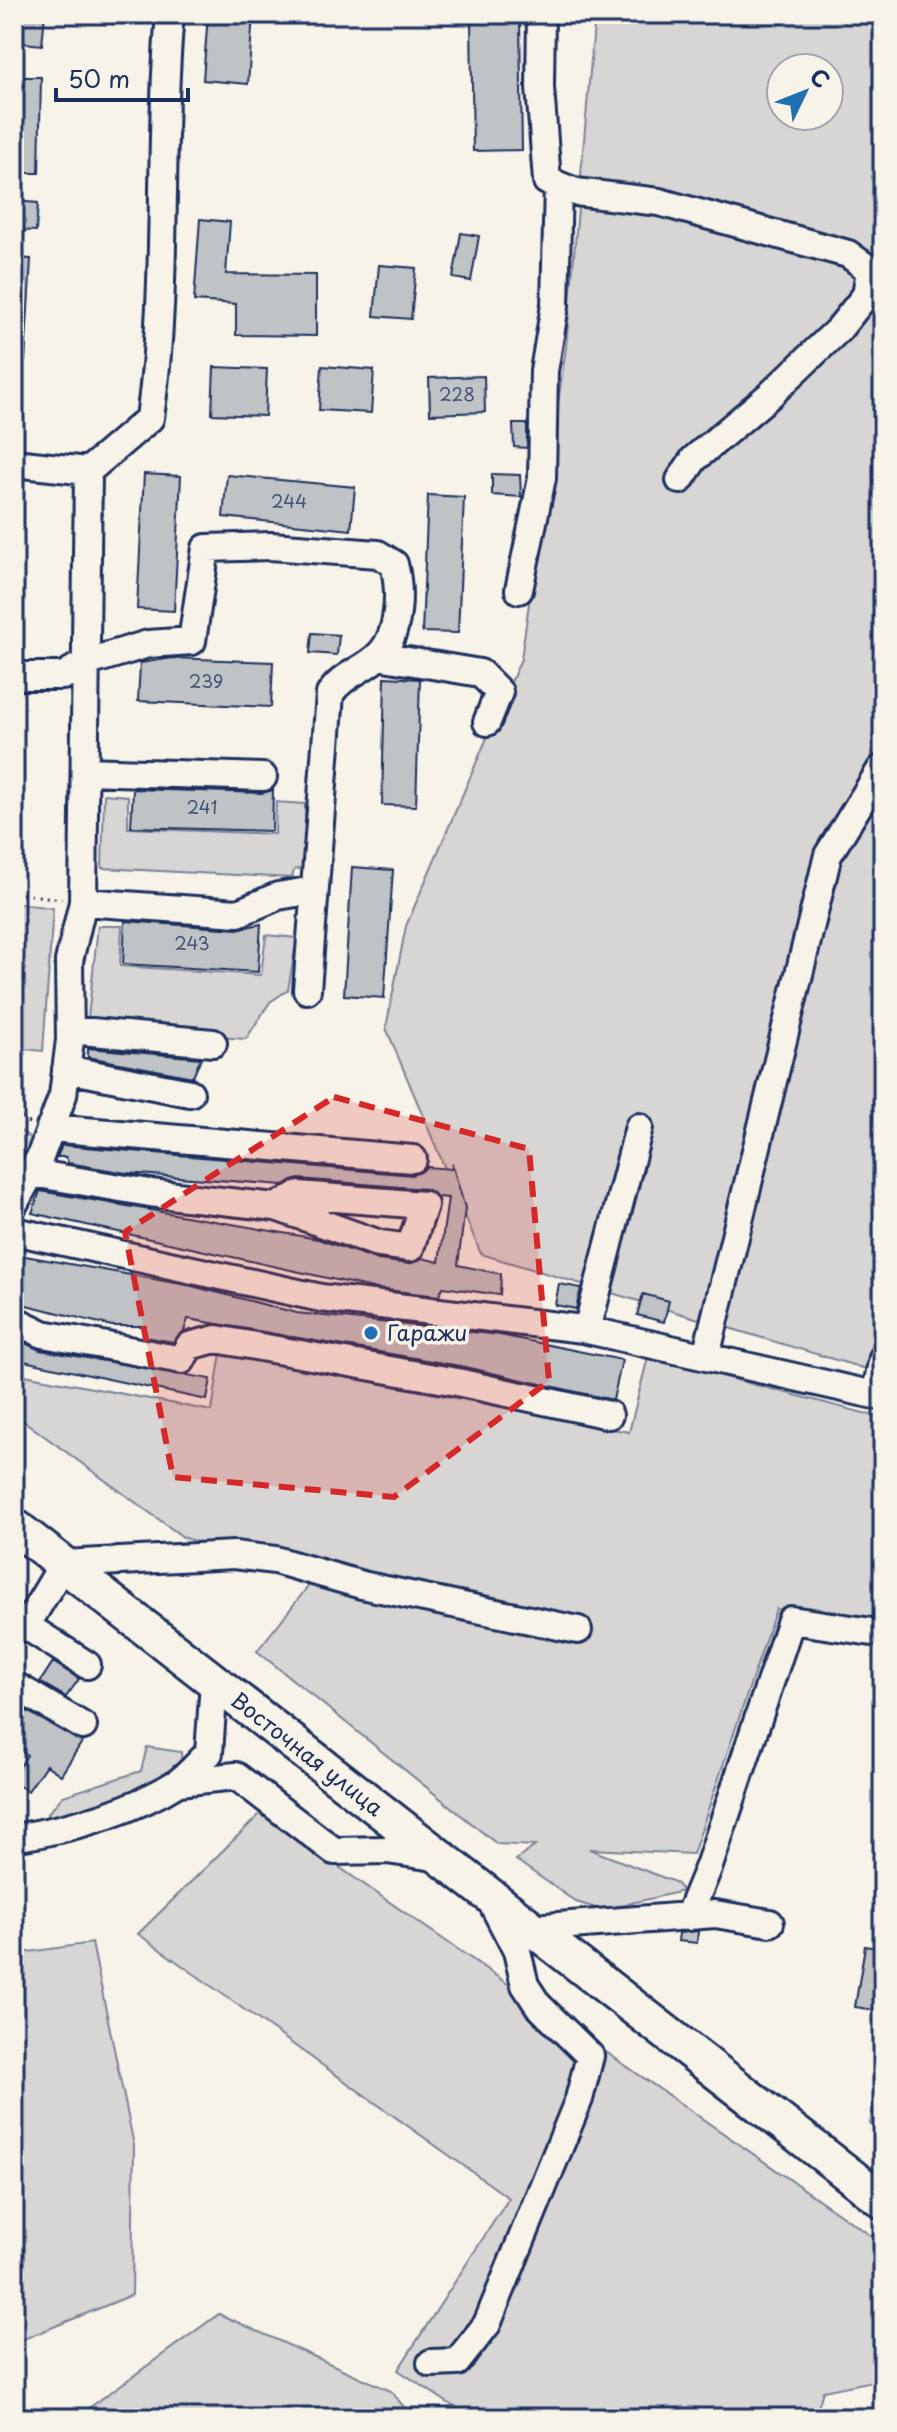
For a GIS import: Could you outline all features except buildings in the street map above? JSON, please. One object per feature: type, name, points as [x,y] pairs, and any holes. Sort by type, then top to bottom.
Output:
[{"type":"main road","name":"Восточная улица","points":[[14,1526],[883,2201]]},
{"type":"lane","points":[[14,463],[88,471],[150,418],[158,363],[164,86],[170,14]]},
{"type":"lane","points":[[541,14],[540,87],[547,181],[576,192],[659,202],[848,254],[870,270],[866,295],[839,329],[770,395],[694,459],[680,480]]},
{"type":"lane","points":[[519,590],[542,478],[544,371],[555,305],[558,185]]},
{"type":"lane","points":[[14,1204],[32,1173],[63,1095],[70,1030],[69,961],[83,902],[88,471]]},
{"type":"lane","points":[[14,676],[63,676],[85,663],[148,644],[192,641],[206,548],[271,546],[378,554],[394,564],[399,581],[393,638],[378,656],[339,679],[330,694],[307,990]]},
{"type":"lane","points":[[378,656],[480,673],[499,692],[487,722]]},
{"type":"lane","points":[[706,1356],[828,855],[881,769]]},
{"type":"lane","points":[[86,771],[263,777]]},
{"type":"lane","points":[[83,902],[238,913],[278,896],[314,890]]},
{"type":"lane","points":[[70,1030],[213,1043]]},
{"type":"lane","points":[[66,1069],[190,1093]]},
{"type":"lane","points":[[587,1330],[639,1127]]},
{"type":"lane","points":[[50,1128],[413,1159]]},
{"type":"lane","points":[[32,1173],[150,1193],[276,1207],[380,1244],[410,1248],[424,1205],[298,1195],[276,1207]]},
{"type":"lane","points":[[14,1231],[321,1298],[587,1330],[879,1396],[883,1358]]},
{"type":"lane","points":[[14,1320],[43,1334],[182,1360],[189,1346],[216,1339],[457,1382],[609,1415]]},
{"type":"lane","points":[[87,1665],[20,1622],[63,1564],[234,1555],[275,1560],[362,1585],[578,1630]]},
{"type":"lane","points":[[688,1917],[709,1866],[791,1620],[872,1632]]},
{"type":"lane","points":[[14,1838],[50,1832],[111,1814],[179,1782],[209,1753],[214,1682]]},
{"type":"lane","points":[[14,1685],[83,1726]]},
{"type":"lane","points":[[179,1782],[236,1776],[334,1851],[387,1850],[442,1858]]},
{"type":"lane","points":[[431,2363],[457,2362],[487,2324],[579,2099],[590,2056],[531,1995],[525,1985],[517,1951],[486,1893]]},
{"type":"lane","points":[[532,1928],[715,1914],[770,1923]]},
{"type":"path","points":[[14,893],[83,902]]},
{"type":"highlighted area","points":[[334,1097],[529,1149],[549,1381],[394,1497],[173,1477],[125,1232]]},
{"type":"shaded area","points":[[595,14],[883,14],[883,1368],[863,1368],[481,1254],[386,1028],[406,926],[521,659],[566,347]]},
{"type":"shaded area","points":[[104,794],[128,796],[128,828],[275,834],[276,802],[305,804],[305,867],[294,870],[292,878],[102,868]]},
{"type":"shaded area","points":[[14,903],[53,908],[43,1051],[14,1048]]},
{"type":"shaded area","points":[[98,926],[122,926],[120,966],[261,975],[266,935],[297,938],[288,990],[270,1002],[246,1039],[87,1027]]},
{"type":"shaded area","points":[[14,1126],[36,1142],[14,1182]]},
{"type":"shaded area","points":[[221,1352],[629,1432],[648,1357],[883,1418],[883,1630],[776,1609],[693,1854],[589,1849],[675,1882],[683,1891],[602,1910],[576,1902],[516,1860],[535,1846],[497,1844],[257,1651],[310,1584],[183,1537],[14,1414],[14,1373],[212,1411]]},
{"type":"shaded area","points":[[147,1747],[181,1752],[182,1769],[152,1788],[53,1825],[47,1814],[63,1796],[141,1771]]},
{"type":"shaded area","points":[[261,1813],[883,2244],[883,2379],[823,2391],[815,2418],[471,2418],[398,2370],[509,2198],[138,1934]]},
{"type":"shaded area","points":[[92,1943],[134,2145],[132,2295],[14,2343],[14,1954]]},
{"type":"shaded area","points":[[883,2052],[883,2133],[870,2124]]},
{"type":"shaded area","points":[[219,2314],[391,2391],[413,2418],[75,2418]]},
{"type":"place","name":"Гаражи","points":[[371,1333]]}]
